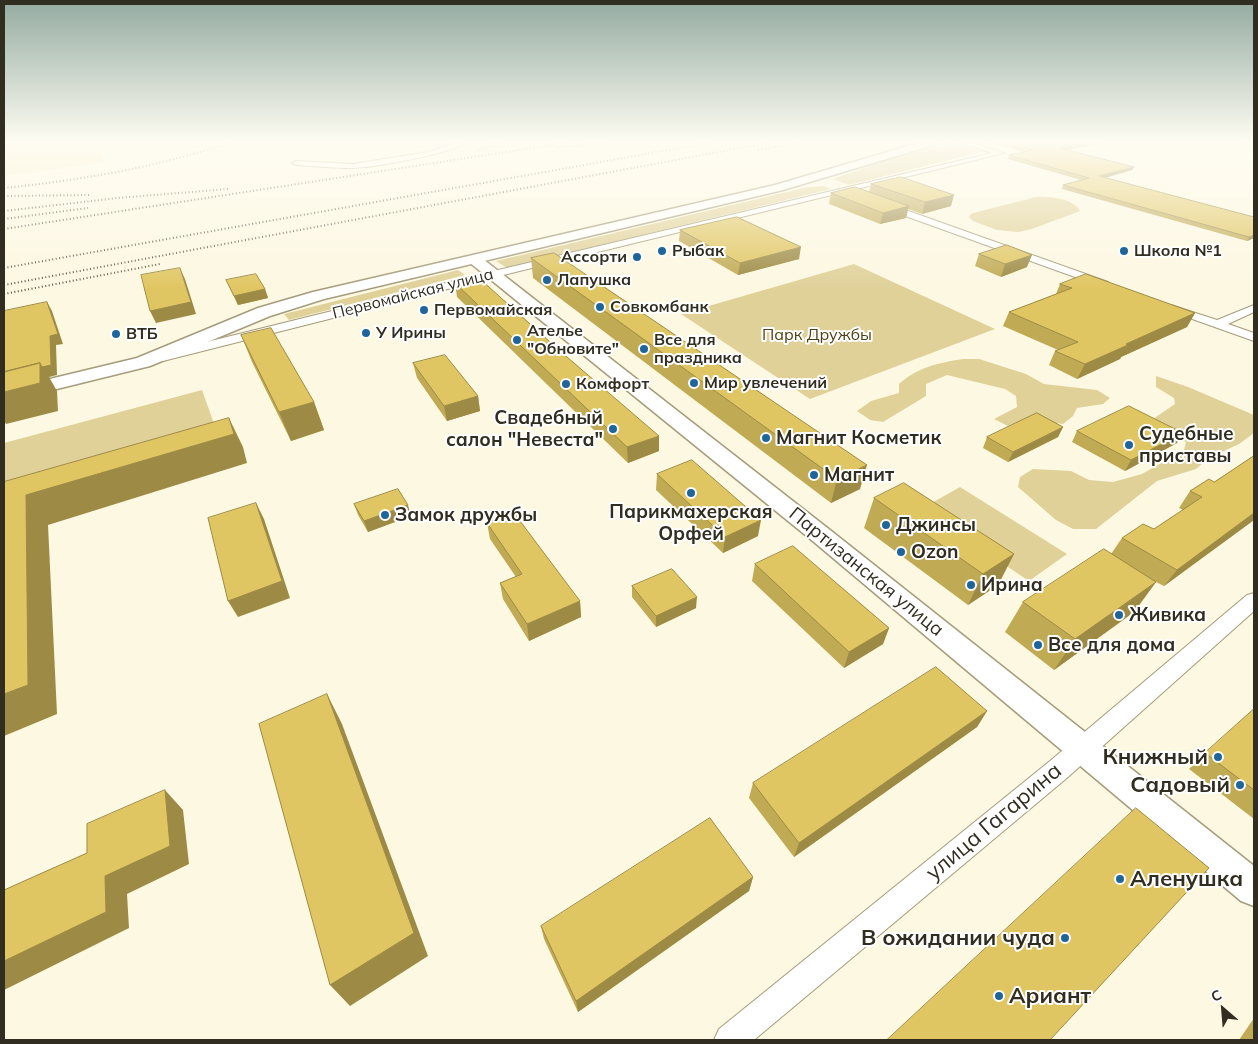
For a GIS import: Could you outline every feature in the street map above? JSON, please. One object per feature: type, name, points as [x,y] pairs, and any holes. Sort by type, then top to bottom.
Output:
[{"type":"main road","name":"Первомайская улица","points":[[4,396],[143,362],[264,312],[319,295],[761,192]]},
{"type":"street","name":"Первомайская улица","points":[[143,362],[494,274],[836,192]]},
{"type":"street","points":[[847,192],[861,197]]},
{"type":"street","points":[[878,203],[1117,288]]},
{"type":"street","name":"Партизанская улица","points":[[474,259],[1083,748],[1254,888]]},
{"type":"street","points":[[1162,305],[1254,338]]},
{"type":"street","points":[[1218,324],[1254,308]]},
{"type":"street","name":"улица Гагарина","points":[[730,1040],[1083,748],[1254,600]]},
{"type":"green space","points":[[788,192],[820,192],[507,268],[496,261]]},
{"type":"green space","points":[[1036,197],[1048,197],[1067,201],[1080,211],[1032,229],[1018,232],[997,230],[973,221],[969,217],[973,213]]},
{"type":"green space","name":"Парк Дружбы","points":[[854,264],[995,329],[810,399],[681,314]]},
{"type":"green space","points":[[458,270],[465,275],[289,320],[284,314]]},
{"type":"green space","points":[[963,359],[979,359],[1026,374],[1044,384],[1097,390],[1110,398],[1103,404],[1077,408],[1073,416],[1063,424],[1028,419],[1008,426],[994,419],[1017,407],[1016,396],[1005,389],[947,375],[926,384],[926,396],[883,422],[870,420],[857,411],[871,401],[899,393],[899,384],[914,373],[937,364]]},
{"type":"green space","points":[[1156,376],[1188,387],[1254,415],[1254,433],[1239,444],[1209,458],[1196,469],[1157,481],[1096,529],[1073,529],[1056,520],[1018,487],[1020,477],[1033,469],[1071,471],[1089,480],[1113,482],[1142,474],[1184,450],[1186,442],[1158,426],[1153,419],[1175,404],[1174,398],[1156,387]]},
{"type":"green space","points":[[202,390],[218,435],[4,498],[4,443]]},
{"type":"green space","points":[[960,487],[1067,554],[1029,581],[921,509]]},
{"type":"building","points":[[868,192],[909,206],[883,213],[831,193]]},
{"type":"building","points":[[894,192],[944,192],[954,195],[925,202]]},
{"type":"building","points":[[1087,192],[1158,192],[1254,217],[1254,235],[1249,237]]},
{"type":"building","points":[[737,217],[801,247],[740,263],[680,230]]},
{"type":"building","points":[[1007,245],[1032,255],[1005,264],[979,254]]},
{"type":"building","points":[[554,253],[867,465],[837,479],[531,258]]},
{"type":"building","points":[[180,268],[191,302],[150,311],[141,275]]},
{"type":"building","points":[[256,274],[265,289],[234,296],[226,280]]},
{"type":"building","points":[[1086,274],[1195,313],[1085,364],[1055,351],[1078,342],[1009,312],[1072,288],[1060,284]]},
{"type":"building","points":[[479,278],[659,436],[627,447],[455,283]]},
{"type":"building","points":[[47,302],[58,334],[50,336],[51,365],[42,367],[40,363],[4,372],[4,311]]},
{"type":"building","points":[[271,328],[314,402],[279,412],[241,335]]},
{"type":"building","points":[[445,355],[478,396],[444,406],[413,363]]},
{"type":"building","points":[[40,363],[40,383],[4,392],[4,372]]},
{"type":"building","points":[[1129,406],[1183,433],[1131,460],[1077,431]]},
{"type":"building","points":[[1037,413],[1063,427],[1013,452],[987,437]]},
{"type":"building","points":[[229,418],[234,434],[26,495],[28,685],[4,694],[4,482]]},
{"type":"building","points":[[1254,456],[1254,513],[1177,570],[1122,538],[1143,524],[1154,529],[1202,497],[1190,491],[1209,479],[1214,482]]},
{"type":"building","points":[[692,460],[761,520],[725,537],[657,474]]},
{"type":"building","points":[[904,483],[1014,554],[983,574],[874,498]]},
{"type":"building","points":[[398,489],[408,505],[364,521],[354,504]]},
{"type":"building","points":[[256,503],[282,581],[228,601],[208,518]]},
{"type":"building","points":[[514,513],[580,601],[527,624],[500,583],[522,574],[487,523]]},
{"type":"building","points":[[793,546],[889,628],[849,652],[755,564]]},
{"type":"building","points":[[1104,549],[1156,582],[1075,639],[1023,602]]},
{"type":"building","points":[[672,569],[697,597],[656,616],[632,586]]},
{"type":"building","points":[[936,667],[987,711],[799,843],[753,783]]},
{"type":"building","points":[[327,694],[414,933],[330,985],[259,724]]},
{"type":"building","points":[[1254,709],[1254,790],[1205,753]]},
{"type":"building","points":[[165,790],[170,846],[105,876],[106,912],[4,961],[4,890],[87,853],[87,824]]},
{"type":"building","points":[[1136,808],[1209,868],[1050,1040],[887,1040]]},
{"type":"building","points":[[710,818],[753,877],[576,1001],[541,926]]},
{"type":"railway","points":[[4,211],[195,192]]},
{"type":"railway","points":[[4,229],[247,192]]},
{"type":"railway","points":[[4,268],[434,192]]},
{"type":"railway","points":[[4,285],[505,192]]},
{"type":"railway","points":[[4,196],[89,195]]},
{"type":"railway","points":[[4,219],[88,208]]},
{"type":"railway","points":[[4,294],[160,264]]},
{"type":"place","name":"Рыбак","points":[[662,251]]},
{"type":"place","name":"Школа №1","points":[[1124,251]]},
{"type":"place","name":"Ассорти","points":[[637,257]]},
{"type":"place","name":"Лапушка","points":[[547,280]]},
{"type":"place","name":"Совкомбанк","points":[[600,307]]},
{"type":"place","name":"Первомайская","points":[[424,310]]},
{"type":"place","name":"У Ирины","points":[[366,333]]},
{"type":"place","name":"ВТБ","points":[[116,334]]},
{"type":"place","name":"Ателье \"Обновите\"","points":[[517,340]]},
{"type":"place","name":"Все для праздника","points":[[644,349]]},
{"type":"place","name":"Мир увлечений","points":[[694,383]]},
{"type":"place","name":"Комфорт","points":[[566,384]]},
{"type":"place","name":"Свадебный салон \"Невеста\"","points":[[613,429]]},
{"type":"place","name":"Магнит Косметик","points":[[766,438]]},
{"type":"place","name":"Судебные приставы","points":[[1129,445]]},
{"type":"place","name":"Магнит","points":[[814,475]]},
{"type":"place","name":"Парикмахерская Орфей","points":[[691,493]]},
{"type":"place","name":"Замок дружбы","points":[[385,515]]},
{"type":"place","name":"Джинсы","points":[[886,525]]},
{"type":"place","name":"Ozon","points":[[901,552]]},
{"type":"place","name":"Ирина","points":[[971,585]]},
{"type":"place","name":"Живика","points":[[1119,615]]},
{"type":"place","name":"Все для дома","points":[[1038,645]]},
{"type":"place","name":"Книжный","points":[[1218,757]]},
{"type":"place","name":"Садовый","points":[[1240,785]]},
{"type":"place","name":"Аленушка","points":[[1120,879]]},
{"type":"place","name":"В ожидании чуда","points":[[1065,938]]},
{"type":"place","name":"Ариант","points":[[999,996]]}]
